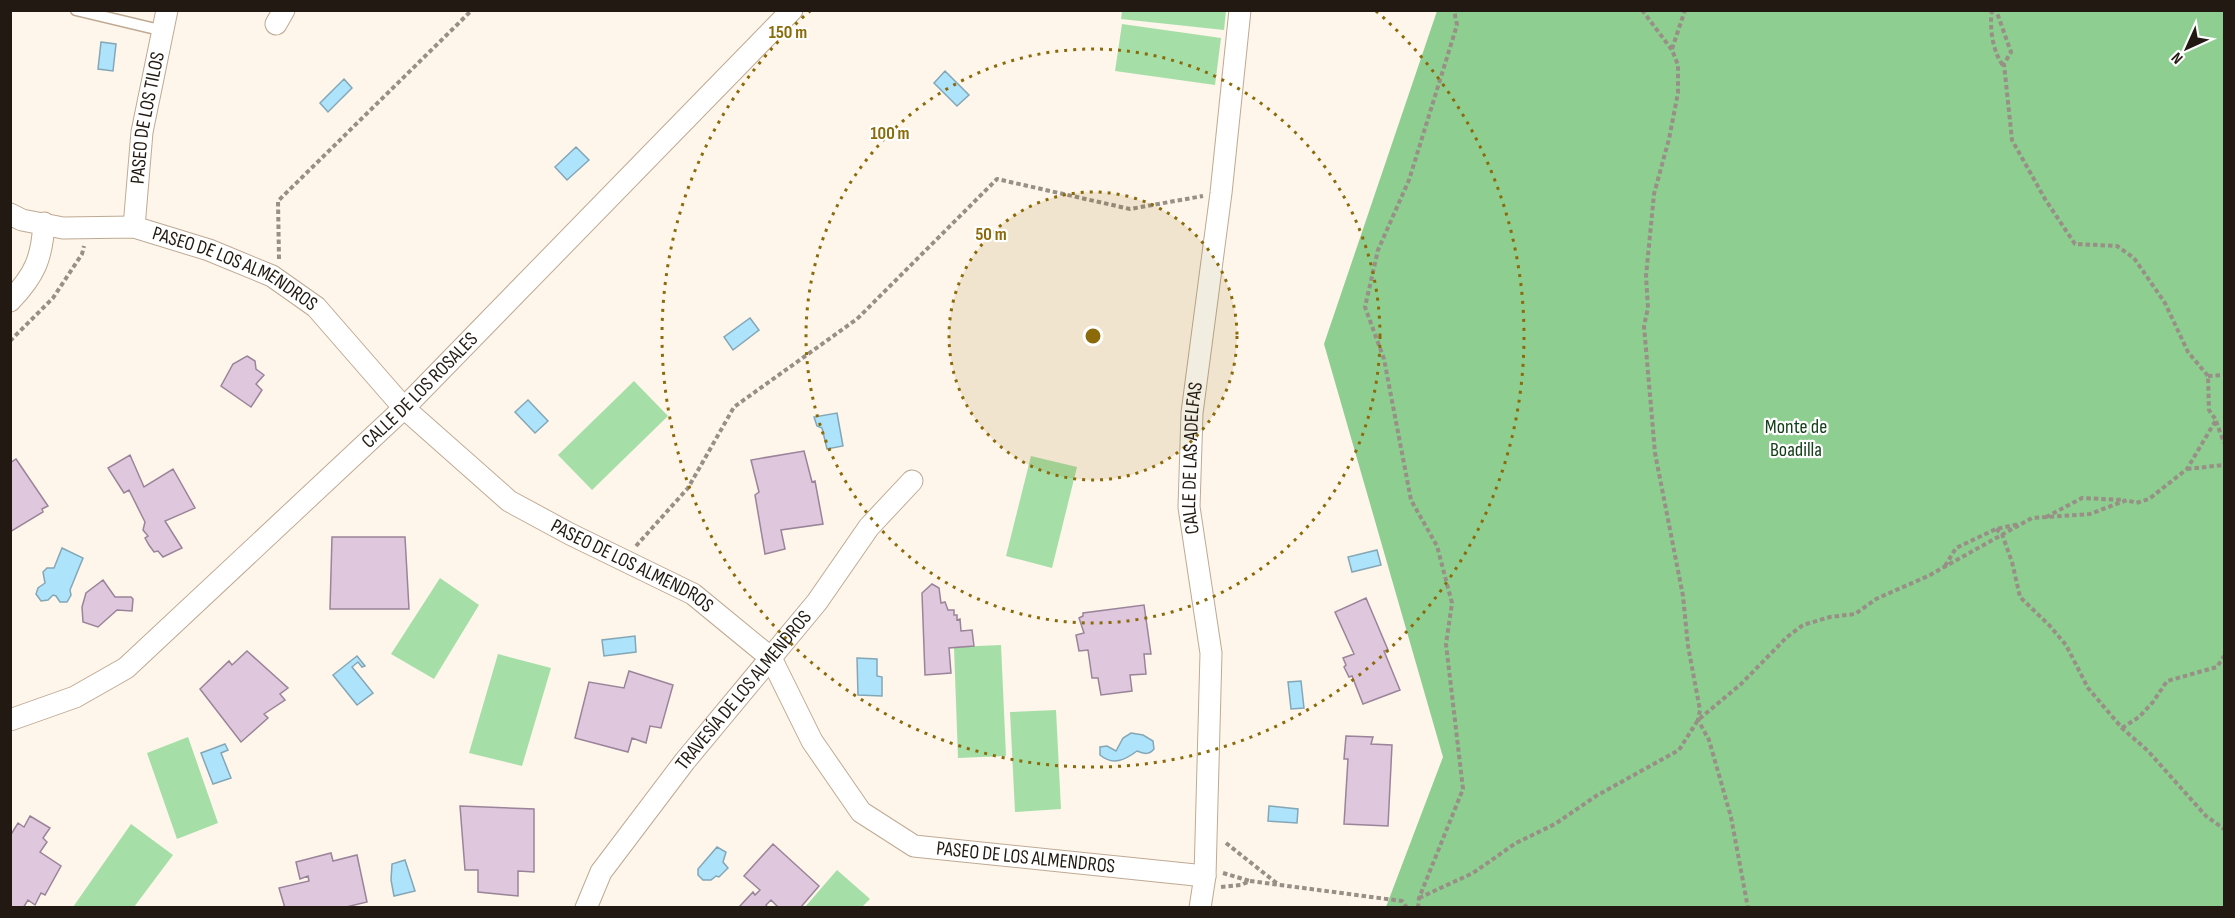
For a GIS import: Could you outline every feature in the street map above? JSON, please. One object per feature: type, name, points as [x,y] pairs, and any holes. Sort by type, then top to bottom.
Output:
[{"type":"street","name":"CALLE DE LOS ROSALES","points":[[10,720],[75,697],[126,668],[404,408],[792,10]]},
{"type":"street","name":"CALLE DE LAS ADELFAS","points":[[1203,885],[1211,653],[1189,507],[1192,413],[1221,193],[1240,10]]},
{"type":"street","name":"PASEO DE LOS TILOS","points":[[134,227],[142,132],[165,21]]},
{"type":"street","name":"PASEO DE LOS ALMENDROS","points":[[10,214],[22,220],[63,228],[134,227],[209,250],[279,281],[316,307],[404,408],[509,501],[693,594],[771,658],[812,741],[861,812],[914,846],[1203,885]]},
{"type":"street","points":[[10,301],[26,285],[36,267],[42,248],[44,223]]},
{"type":"street","name":"TRAVESÍA DE LOS ALMENDROS","points":[[586,908],[601,872],[685,761],[817,602],[869,527],[912,481]]},
{"type":"lane","points":[[76,10],[165,21]]},
{"type":"path","points":[[279,281],[278,201],[472,10]]},
{"type":"path","points":[[1418,908],[1419,898],[1463,789],[1446,644],[1452,603],[1437,546],[1411,500],[1384,359],[1365,307],[1378,250],[1409,180],[1457,26],[1454,10]]},
{"type":"path","points":[[1642,10],[1672,50],[1678,65],[1678,93],[1669,140],[1654,194],[1646,276],[1648,308],[1644,326],[1655,453],[1683,596],[1688,646],[1700,710],[1698,720],[1715,757],[1733,827],[1748,908]]},
{"type":"path","points":[[1678,10],[1682,16]]},
{"type":"path","points":[[1672,50],[1685,10]]},
{"type":"path","points":[[1994,10],[1990,18],[1995,48],[2005,68]]},
{"type":"path","points":[[1994,10],[2011,52],[2004,64],[2012,140],[2045,199],[2075,244],[2117,246],[2134,258],[2165,303],[2188,352],[2208,376],[2209,410],[2216,420],[2224,443]]},
{"type":"path","points":[[624,560],[688,488],[734,407],[857,319],[997,179],[1130,209],[1221,193]]},
{"type":"path","points":[[10,340],[53,298],[82,254],[89,228]]},
{"type":"path","points":[[2208,376],[2224,375]]},
{"type":"path","points":[[2044,519],[2082,498],[2127,500],[2136,503],[2149,499],[2187,469],[2216,420]]},
{"type":"path","points":[[2187,469],[2224,465]]},
{"type":"path","points":[[1419,898],[1473,873],[1516,843],[1555,824],[1596,796],[1678,750],[1698,720],[1741,684],[1787,637],[1803,625],[1830,617],[1855,614],[1876,598],[1945,567],[2032,518],[2044,519],[2090,514],[2127,500]]},
{"type":"path","points":[[1945,567],[1956,548],[1996,529],[2023,523]]},
{"type":"path","points":[[1996,529],[2002,534],[2012,562],[2020,597],[2066,645],[2088,688],[2122,728],[2148,751],[2206,816],[2224,829]]},
{"type":"path","points":[[2122,728],[2139,717],[2153,702],[2167,681],[2217,667],[2224,656]]},
{"type":"path","points":[[1206,828],[1280,885]]},
{"type":"path","points":[[1203,885],[1250,880],[1402,902],[1407,908]]},
{"type":"path","points":[[1203,885],[1241,885],[1250,880]]},
{"type":"green space","points":[[1122,10],[1226,11],[1224,30],[1121,19]]},
{"type":"green space","name":"Monte de Boadilla","points":[[1437,11],[2224,11],[2224,907],[1386,907],[1443,757],[1324,344]]},
{"type":"green space","points":[[1122,24],[1221,38],[1215,85],[1115,71]]},
{"type":"green space","points":[[634,381],[668,416],[592,490],[558,455]]},
{"type":"green space","points":[[1031,456],[1077,467],[1052,568],[1006,556]]},
{"type":"green space","points":[[440,578],[479,605],[434,679],[391,654]]},
{"type":"green space","points":[[1001,645],[1006,756],[958,758],[954,647]]},
{"type":"green space","points":[[498,654],[551,668],[522,766],[469,753]]},
{"type":"green space","points":[[1056,710],[1061,809],[1015,812],[1010,712]]},
{"type":"green space","points":[[188,737],[218,823],[177,839],[147,753]]},
{"type":"green space","points":[[131,824],[173,855],[134,907],[73,907]]},
{"type":"green space","points":[[837,870],[870,899],[862,907],[805,907]]},
{"type":"water","points":[[101,42],[116,44],[113,71],[98,69]]},
{"type":"water","points":[[945,71],[969,95],[957,106],[934,83]]},
{"type":"water","points":[[344,79],[352,88],[328,112],[320,103]]},
{"type":"water","points":[[576,147],[589,160],[567,180],[555,167]]},
{"type":"water","points":[[750,318],[759,330],[733,350],[724,337]]},
{"type":"water","points":[[528,400],[548,421],[535,433],[515,412]]},
{"type":"water","points":[[837,413],[843,446],[827,449],[822,428],[817,426],[814,417]]},
{"type":"water","points":[[62,548],[83,558],[70,590],[71,595],[67,602],[60,602],[53,595],[48,600],[41,601],[36,594],[38,588],[45,583],[43,572],[47,568],[54,568]]},
{"type":"water","points":[[1377,550],[1381,565],[1352,572],[1348,557]]},
{"type":"water","points":[[635,636],[636,652],[604,656],[602,640]]},
{"type":"water","points":[[357,656],[365,666],[362,667],[358,662],[352,667],[373,693],[357,705],[333,675]]},
{"type":"water","points":[[857,658],[877,659],[877,676],[882,677],[882,696],[858,695]]},
{"type":"water","points":[[1301,681],[1304,708],[1291,709],[1288,682]]},
{"type":"water","points":[[1131,733],[1143,735],[1153,741],[1154,749],[1146,753],[1137,751],[1119,761],[1100,755],[1100,747],[1107,746],[1116,751],[1123,738]]},
{"type":"water","points":[[225,744],[228,750],[221,753],[231,778],[213,784],[201,753]]},
{"type":"water","points":[[1269,806],[1298,809],[1297,823],[1268,821]]},
{"type":"water","points":[[717,847],[726,852],[723,862],[728,868],[719,877],[703,880],[698,875],[698,869]]},
{"type":"water","points":[[405,860],[415,891],[394,896],[391,880],[392,864]]},
{"type":"building","points":[[247,356],[255,361],[256,369],[264,375],[256,384],[262,390],[251,407],[221,386],[233,364]]},
{"type":"building","points":[[804,451],[812,482],[815,481],[823,524],[781,530],[785,549],[765,554],[755,495],[759,492],[751,460]]},
{"type":"building","points":[[130,455],[144,487],[173,469],[195,508],[165,521],[182,548],[163,557],[158,551],[154,552],[145,538],[148,536],[143,530],[145,522],[129,490],[124,493],[108,468]]},
{"type":"building","points":[[16,459],[48,506],[42,509],[43,512],[10,532],[10,463]]},
{"type":"building","points":[[332,537],[405,537],[409,609],[330,609]]},
{"type":"building","points":[[103,580],[115,597],[133,599],[132,611],[117,610],[98,627],[83,622],[82,607],[86,593]]},
{"type":"building","points":[[932,584],[939,588],[941,603],[945,602],[948,610],[954,610],[957,620],[960,619],[961,631],[972,630],[974,646],[949,648],[951,673],[925,675],[922,593]]},
{"type":"building","points":[[1366,598],[1388,650],[1384,651],[1400,690],[1363,704],[1352,676],[1349,677],[1344,667],[1346,665],[1343,658],[1354,654],[1335,612]]},
{"type":"building","points":[[1144,605],[1151,654],[1144,654],[1146,674],[1130,675],[1132,691],[1101,695],[1098,678],[1092,678],[1088,650],[1079,651],[1076,635],[1084,633],[1079,618],[1083,616],[1083,613]]},
{"type":"building","points":[[247,651],[288,688],[280,694],[285,700],[264,714],[268,718],[241,742],[200,689],[229,661],[232,665]]},
{"type":"building","points":[[629,671],[673,685],[661,728],[650,726],[646,743],[632,738],[628,752],[575,738],[589,682],[624,688]]},
{"type":"building","points":[[1346,736],[1373,737],[1371,744],[1392,745],[1388,826],[1344,824],[1348,759],[1344,759]]},
{"type":"building","points":[[460,806],[534,809],[534,872],[518,871],[518,896],[478,892],[478,870],[465,870]]},
{"type":"building","points":[[30,816],[50,828],[43,838],[47,842],[40,852],[61,866],[45,895],[41,893],[35,905],[28,900],[23,908],[10,908],[10,836],[18,823],[24,827]]},
{"type":"building","points":[[773,844],[819,886],[800,908],[779,908],[771,900],[766,905],[768,908],[742,908],[740,906],[753,892],[755,895],[760,890],[744,876]]},
{"type":"building","points":[[331,853],[333,861],[357,855],[367,902],[342,908],[285,908],[279,888],[309,881],[308,876],[300,879],[296,862]]}]
